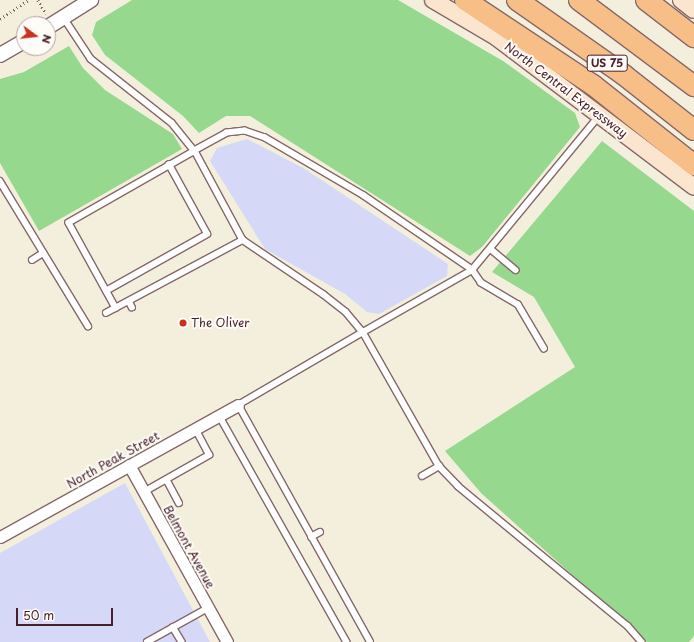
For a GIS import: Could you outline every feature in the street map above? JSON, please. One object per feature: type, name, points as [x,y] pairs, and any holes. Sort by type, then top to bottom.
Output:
[{"type":"highway","points":[[465,0],[593,85],[694,165]]},
{"type":"highway","name":"US 75","points":[[517,0],[624,75],[694,130]]},
{"type":"highway","name":"US 75","points":[[579,0],[694,86]]},
{"type":"highway","points":[[646,0],[694,37]]},
{"type":"main road","name":"North Central Expressway","points":[[433,0],[496,38],[694,187]]},
{"type":"main road","points":[[681,0],[694,10]]},
{"type":"street","points":[[56,19],[64,18],[91,0]]},
{"type":"street","points":[[0,55],[16,46]]},
{"type":"street","name":"North Peak Street","points":[[0,537],[238,405]]},
{"type":"street","name":"Belmont Avenue","points":[[129,465],[226,642]]},
{"type":"lane","points":[[64,18],[91,59],[172,123],[195,151],[243,240],[323,294],[346,312],[363,332],[439,466],[458,486],[628,626],[642,642]]},
{"type":"lane","points":[[370,642],[238,405],[472,270],[492,250],[599,116]]},
{"type":"lane","points":[[116,308],[69,223],[227,133],[245,131],[265,138],[364,196],[472,270],[481,283],[518,305],[544,349]]},
{"type":"lane","points":[[106,291],[207,234],[169,165]]},
{"type":"lane","points":[[0,181],[88,326]]},
{"type":"lane","points":[[106,314],[243,240]]},
{"type":"lane","points":[[492,250],[516,270]]},
{"type":"lane","points":[[32,260],[43,253]]},
{"type":"lane","points":[[129,301],[132,307]]},
{"type":"lane","points":[[219,416],[347,642]]},
{"type":"lane","points":[[144,492],[209,455],[195,429]]},
{"type":"lane","points":[[422,476],[439,466]]},
{"type":"lane","points":[[167,480],[179,503]]},
{"type":"lane","points":[[311,537],[320,532]]},
{"type":"lane","points":[[146,642],[208,608]]},
{"type":"lane","points":[[173,627],[182,642]]},
{"type":"path","points":[[0,19],[28,0]]},
{"type":"path","points":[[38,0],[45,16]]},
{"type":"shaded area","points":[[247,139],[305,169],[448,264],[447,276],[379,314],[367,312],[345,294],[265,249],[210,161],[217,148]]},
{"type":"shaded area","points":[[125,483],[210,642],[0,642],[0,553]]},
{"type":"green space","points":[[132,0],[398,0],[503,61],[575,113],[580,127],[482,247],[470,256],[250,116],[226,116],[199,133],[183,116],[105,55],[92,35],[96,22]]},
{"type":"green space","points":[[69,46],[83,68],[105,90],[173,134],[182,149],[39,231],[0,163],[0,79],[24,72],[52,56],[56,56],[56,54]]},
{"type":"green space","points":[[602,141],[694,211],[694,636],[689,642],[647,642],[481,493],[445,451],[575,367],[534,297],[492,272]]},
{"type":"place","name":"The Oliver","points":[[183,323]]}]
